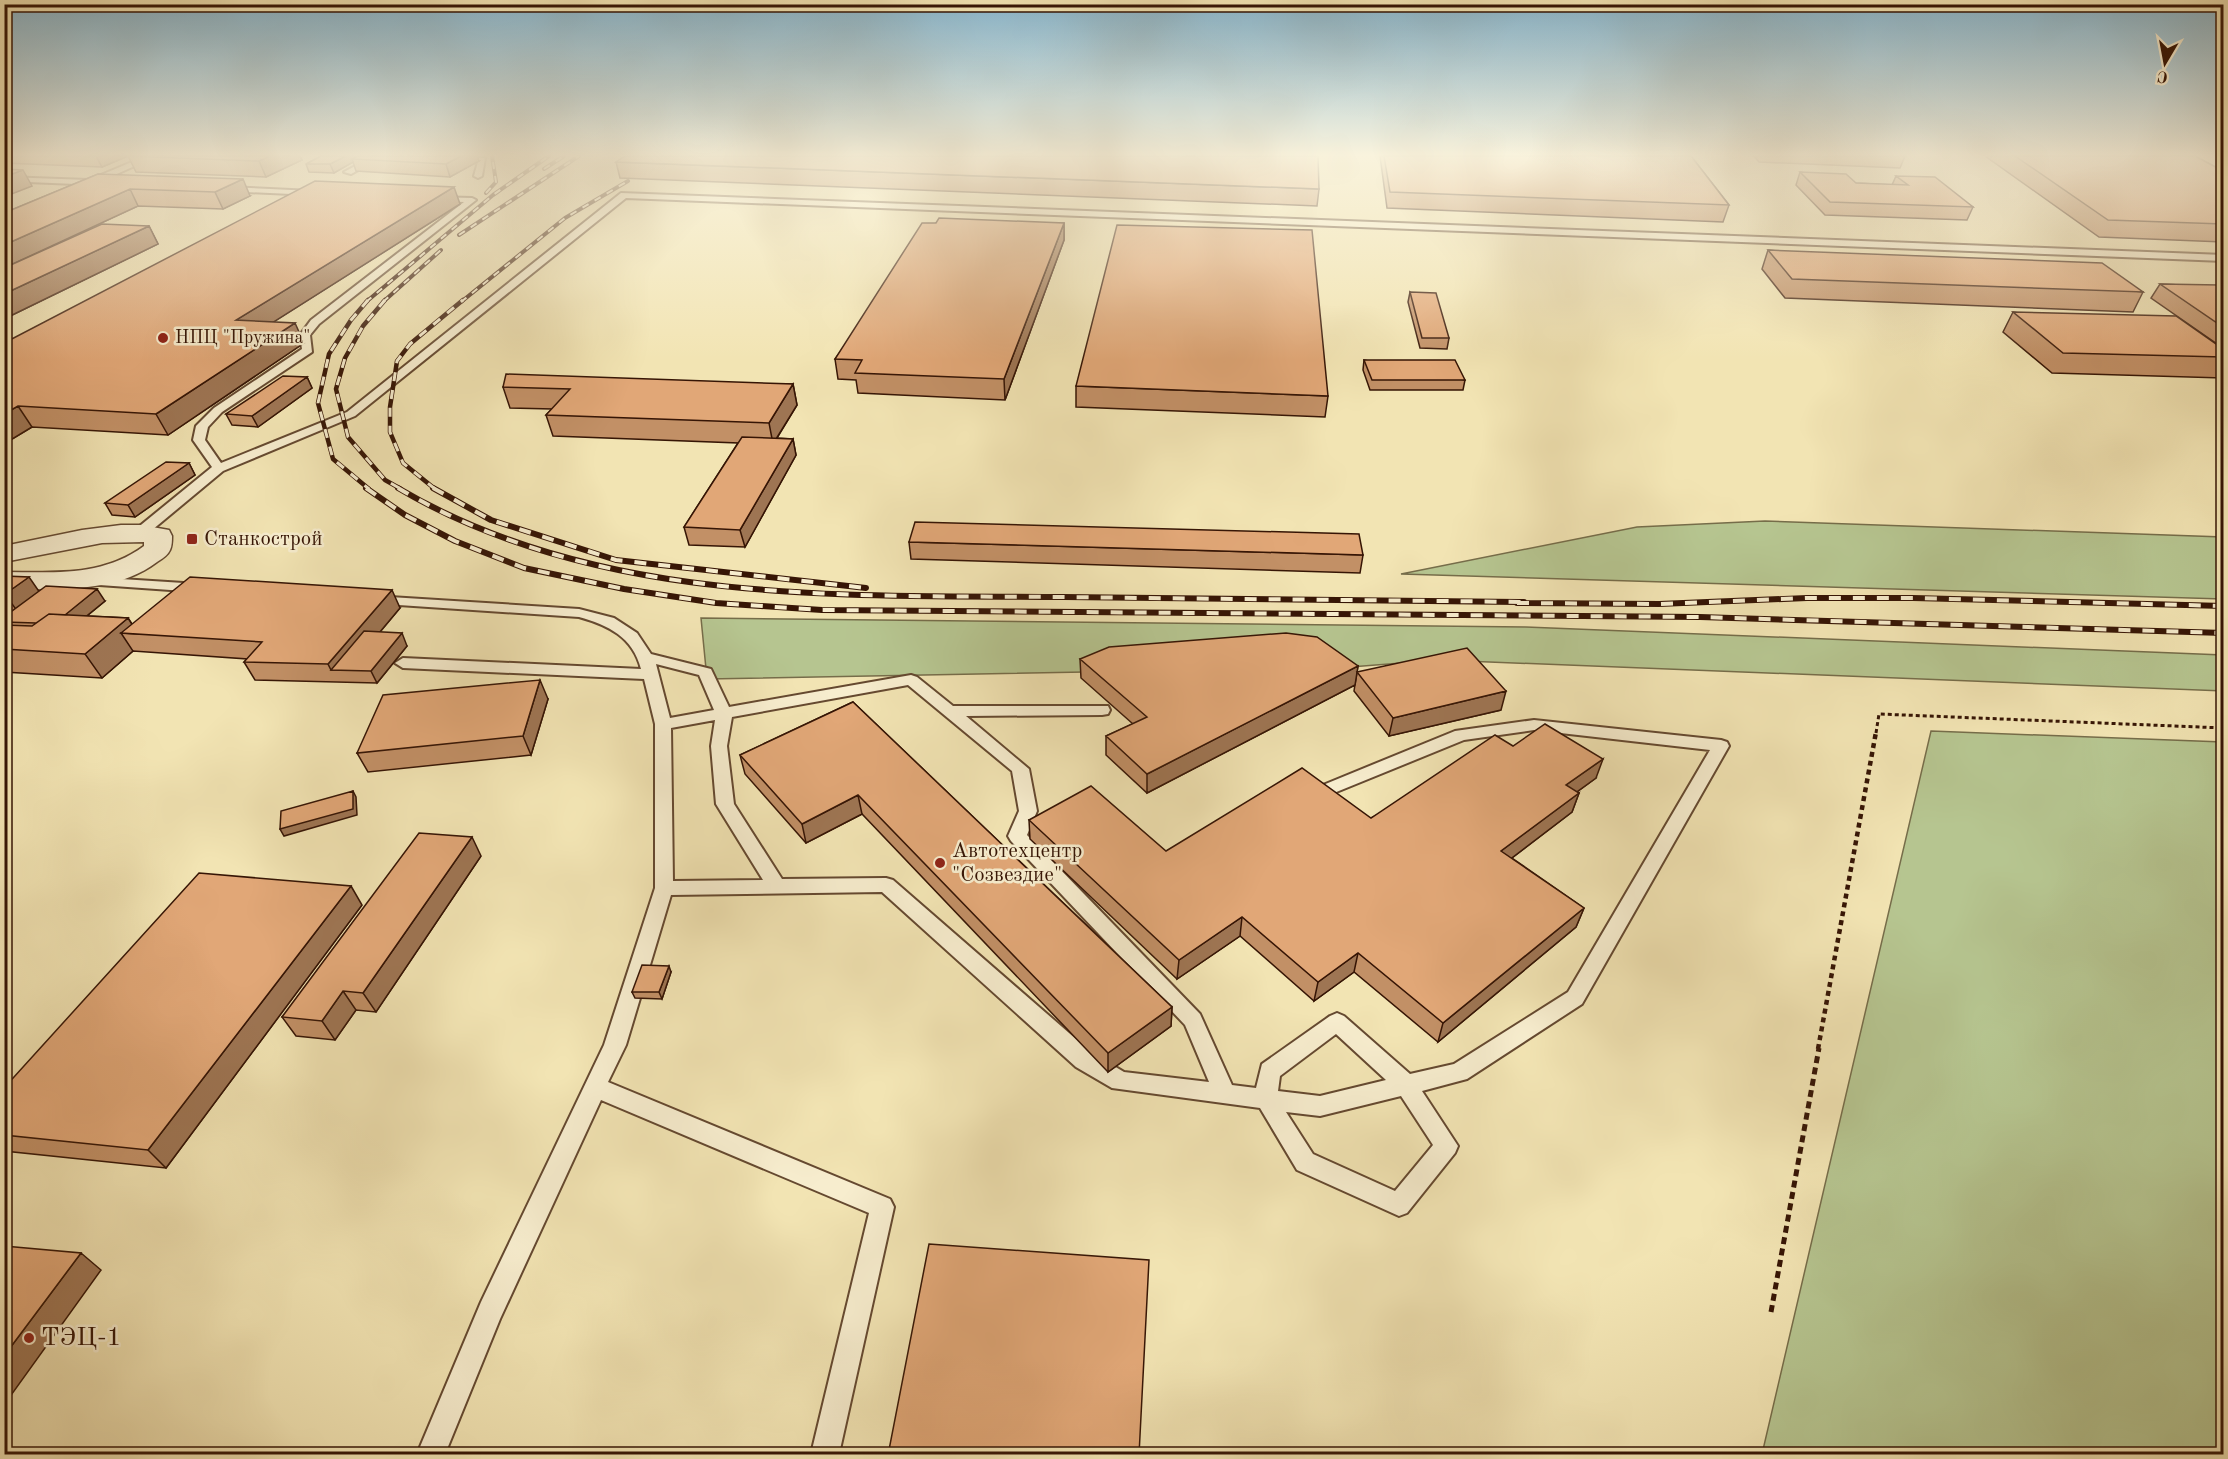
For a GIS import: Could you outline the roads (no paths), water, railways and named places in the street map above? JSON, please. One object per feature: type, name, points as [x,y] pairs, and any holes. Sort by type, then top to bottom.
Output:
[{"type":"street","points":[[4,554],[118,533],[149,540],[135,565],[102,576],[77,580],[4,580]]},
{"type":"lane","points":[[219,468],[199,440],[202,426],[218,410],[308,350],[305,335],[315,322],[441,224]]},
{"type":"lane","points":[[149,540],[219,468],[351,414],[588,224]]},
{"type":"lane","points":[[1362,224],[2223,258]]},
{"type":"lane","points":[[77,580],[208,589]]},
{"type":"lane","points":[[364,599],[579,613],[609,621],[632,636],[648,666],[663,724],[664,888],[615,1045],[490,1311],[431,1455]]},
{"type":"lane","points":[[404,663],[648,666],[705,672],[724,713],[719,746],[725,804],[777,887]]},
{"type":"lane","points":[[663,724],[911,680],[1020,769],[1028,810],[1017,836],[1193,1020],[1225,1094]]},
{"type":"lane","points":[[949,711],[1102,710]]},
{"type":"lane","points":[[664,888],[886,885],[1084,1060],[1119,1081],[1320,1106],[1459,1072],[1575,998],[1721,746],[1534,725],[1461,735],[1329,789]]},
{"type":"lane","points":[[1337,1022],[1406,1085],[1447,1146],[1399,1204],[1305,1162],[1266,1099],[1270,1071],[1337,1022]]},
{"type":"lane","points":[[595,1087],[882,1207],[825,1455]]},
{"type":"railway","points":[[367,301],[458,224]]},
{"type":"railway","points":[[459,235],[476,224]]},
{"type":"railway","points":[[461,302],[557,224]]},
{"type":"railway","points":[[384,301],[441,250]]},
{"type":"railway","points":[[435,489],[403,463],[390,432],[390,407],[397,361],[410,344],[463,300]]},
{"type":"railway","points":[[367,301],[351,320],[329,354],[318,403],[333,459],[369,489]]},
{"type":"railway","points":[[384,301],[363,326],[345,358],[336,389],[348,437],[385,480],[401,489]]},
{"type":"railway","points":[[366,488],[405,515],[455,541],[524,568],[624,589],[716,603],[822,610],[1700,617],[2224,633]]},
{"type":"railway","points":[[398,488],[475,526],[555,555],[638,574],[722,586],[808,593],[894,596],[1524,602]]},
{"type":"railway","points":[[433,488],[491,520],[616,560],[866,588]]},
{"type":"railway","points":[[1517,603],[1659,604],[1807,598],[1913,598],[2224,606]]},
{"type":"place","name":"НПЦ \"Пружина\"","points":[[163,338]]},
{"type":"place","name":"Станкострой","points":[[192,539]]},
{"type":"place","name":"Автотехцентр \"Созвездие\"","points":[[940,863]]},
{"type":"place","name":"ТЭЦ-1","points":[[29,1338]]}]
